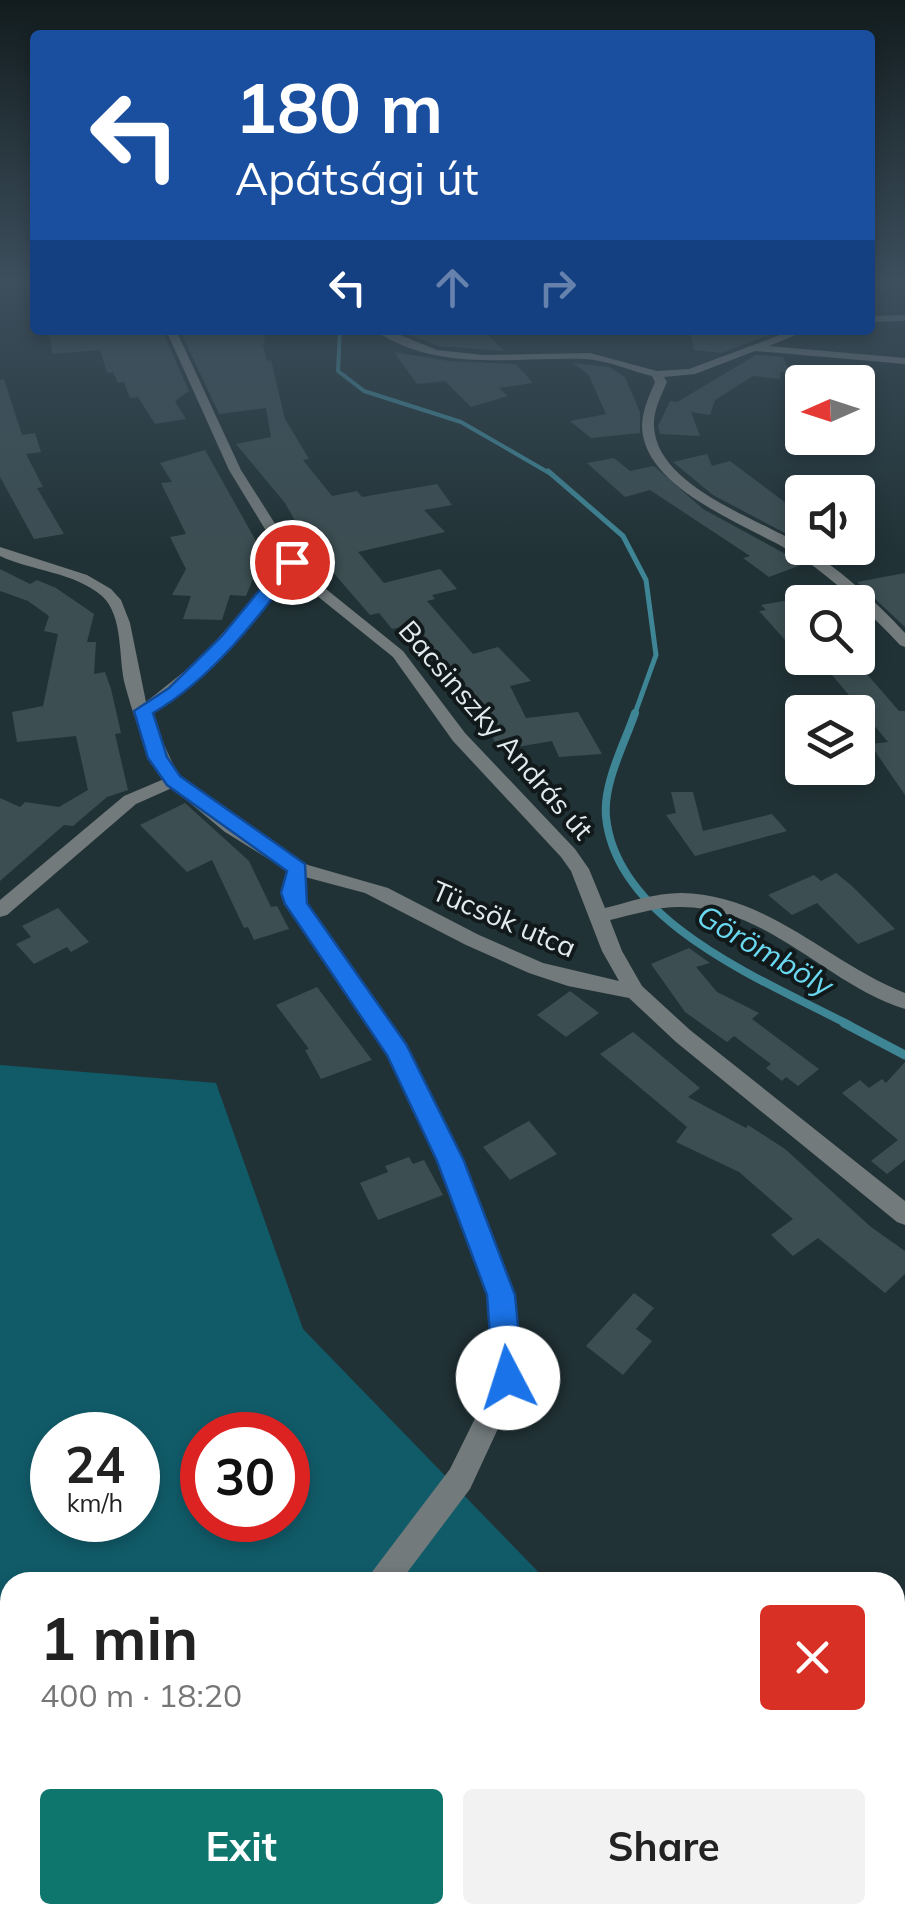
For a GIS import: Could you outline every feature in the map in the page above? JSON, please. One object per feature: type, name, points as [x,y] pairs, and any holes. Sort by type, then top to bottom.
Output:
[{"type":"street","name":"Bacsinszky András út","points":[[191,373],[236,470],[292,562],[316,588],[398,654],[459,737],[543,821],[580,869],[596,916],[636,991],[683,1036],[905,1214]]},
{"type":"street","points":[[652,373],[678,373]]},
{"type":"street","points":[[657,374],[661,382],[648,420],[649,435],[680,479],[796,548],[883,618],[905,642]]},
{"type":"street","points":[[0,551],[90,582],[109,594],[118,608],[132,686],[158,758],[174,781],[130,800],[0,910]]},
{"type":"street","points":[[143,711],[176,692],[227,641],[292,562]]},
{"type":"street","name":"Tücsök utca","points":[[174,781],[298,869],[377,891],[459,937],[600,988],[636,991]]},
{"type":"street","points":[[298,869],[292,893],[296,904],[398,1051],[450,1161],[501,1295],[508,1378],[460,1479],[390,1572]]},
{"type":"street","points":[[596,916],[679,900],[740,912],[779,929],[872,991],[905,1001]]},
{"type":"shaded area","points":[[0,1065],[216,1083],[303,1329],[538,1572],[0,1572]]},
{"type":"building","points":[[113,373],[181,373],[189,391],[175,401],[186,419],[155,424],[138,397],[130,398],[124,382],[118,383]]},
{"type":"building","points":[[200,373],[274,373],[285,419],[309,459],[303,460],[332,496],[357,491],[362,497],[437,484],[452,505],[424,510],[445,532],[358,552],[384,583],[440,569],[457,589],[432,595],[435,599],[427,601],[473,654],[498,647],[531,681],[510,686],[526,718],[578,712],[602,754],[559,757],[552,741],[499,750],[484,720],[478,721],[457,686],[402,627],[392,629],[379,613],[370,615],[324,562],[319,563],[285,503],[236,444],[271,437],[266,408],[219,414]]},
{"type":"building","points":[[409,373],[524,373],[533,383],[499,388],[508,396],[471,407],[445,381],[417,384]]},
{"type":"building","points":[[618,373],[625,377],[640,412],[640,433],[591,438],[570,421],[606,414],[588,374]]},
{"type":"building","points":[[726,373],[781,373],[780,379],[753,376],[715,400],[710,415],[691,412],[700,436],[660,434],[658,426],[670,401],[677,402]]},
{"type":"building","points":[[4,379],[22,435],[35,433],[41,452],[26,454],[43,487],[37,488],[64,534],[34,539],[0,477],[0,380]]},
{"type":"building","points":[[205,450],[265,557],[262,574],[255,574],[246,596],[230,595],[222,620],[183,619],[191,596],[172,595],[186,569],[170,537],[186,534],[161,483],[172,482],[160,463]]},
{"type":"building","points":[[707,454],[712,466],[730,461],[785,502],[785,533],[713,495],[673,462]]},
{"type":"building","points":[[614,458],[630,471],[654,466],[703,509],[785,554],[785,565],[801,565],[769,577],[743,558],[750,556],[650,490],[625,497],[587,463]]},
{"type":"building","points":[[0,569],[30,584],[37,580],[56,588],[94,614],[87,642],[96,642],[94,674],[105,672],[111,689],[121,733],[115,734],[128,790],[107,797],[73,826],[64,825],[0,881],[0,798],[20,807],[25,802],[59,807],[88,790],[76,736],[17,742],[12,712],[43,706],[58,634],[44,631],[49,616],[28,601],[0,591]]},
{"type":"building","points":[[905,573],[905,627],[875,599],[875,585],[857,582]]},
{"type":"building","points":[[785,601],[785,640],[759,611],[766,610],[761,605]]},
{"type":"building","points":[[832,675],[868,675],[899,711],[905,711],[905,795],[875,751],[875,743],[888,742],[875,726],[875,695],[849,695]]},
{"type":"building","points":[[671,792],[693,792],[703,831],[772,814],[787,831],[695,856],[666,815],[676,813]]},
{"type":"building","points":[[185,803],[249,861],[271,907],[277,906],[289,929],[254,940],[248,927],[244,928],[212,860],[187,872],[140,825]]},
{"type":"building","points":[[836,873],[895,929],[858,944],[817,903],[792,915],[768,895],[814,875],[821,881]]},
{"type":"building","points":[[58,908],[89,942],[71,952],[67,947],[34,964],[16,944],[31,937],[22,926]]},
{"type":"building","points":[[689,948],[710,963],[696,967],[717,992],[759,1013],[752,1019],[819,1069],[798,1086],[786,1077],[782,1081],[766,1068],[771,1064],[734,1036],[727,1042],[685,1012],[651,964]]},
{"type":"building","points":[[317,987],[372,1060],[321,1079],[305,1050],[309,1049],[276,1005]]},
{"type":"building","points":[[570,991],[599,1013],[566,1037],[537,1015]]},
{"type":"building","points":[[633,1032],[700,1088],[688,1097],[746,1128],[748,1125],[785,1149],[871,1227],[905,1251],[905,1274],[885,1293],[818,1238],[793,1256],[771,1235],[793,1219],[739,1172],[676,1142],[687,1127],[600,1054]]},
{"type":"building","points":[[905,1062],[905,1160],[887,1174],[871,1161],[898,1140],[842,1093],[860,1080],[869,1088],[882,1079],[886,1083]]},
{"type":"building","points":[[529,1121],[557,1154],[510,1180],[483,1147]]},
{"type":"building","points":[[409,1157],[413,1164],[424,1160],[443,1195],[378,1220],[360,1183],[388,1172],[385,1166]]},
{"type":"building","points":[[634,1293],[654,1308],[636,1329],[652,1341],[623,1375],[586,1346]]},
{"type":"waterway","name":"Görömböly","points":[[340,373],[364,391],[461,422],[551,474]]},
{"type":"waterway","name":"Görömböly","points":[[548,471],[623,536],[646,580],[656,655],[634,716]]},
{"type":"waterway","name":"Görömböly","points":[[635,713],[611,778],[606,817],[616,855],[637,888],[700,945],[849,1025]]},
{"type":"waterway","name":"Görömböly","points":[[844,1023],[905,1055]]},
{"type":"route","points":[[292,562],[227,641],[176,692],[143,711],[158,758],[174,781],[298,869],[292,893],[296,904],[398,1051],[450,1161],[501,1295],[508,1378]]}]
